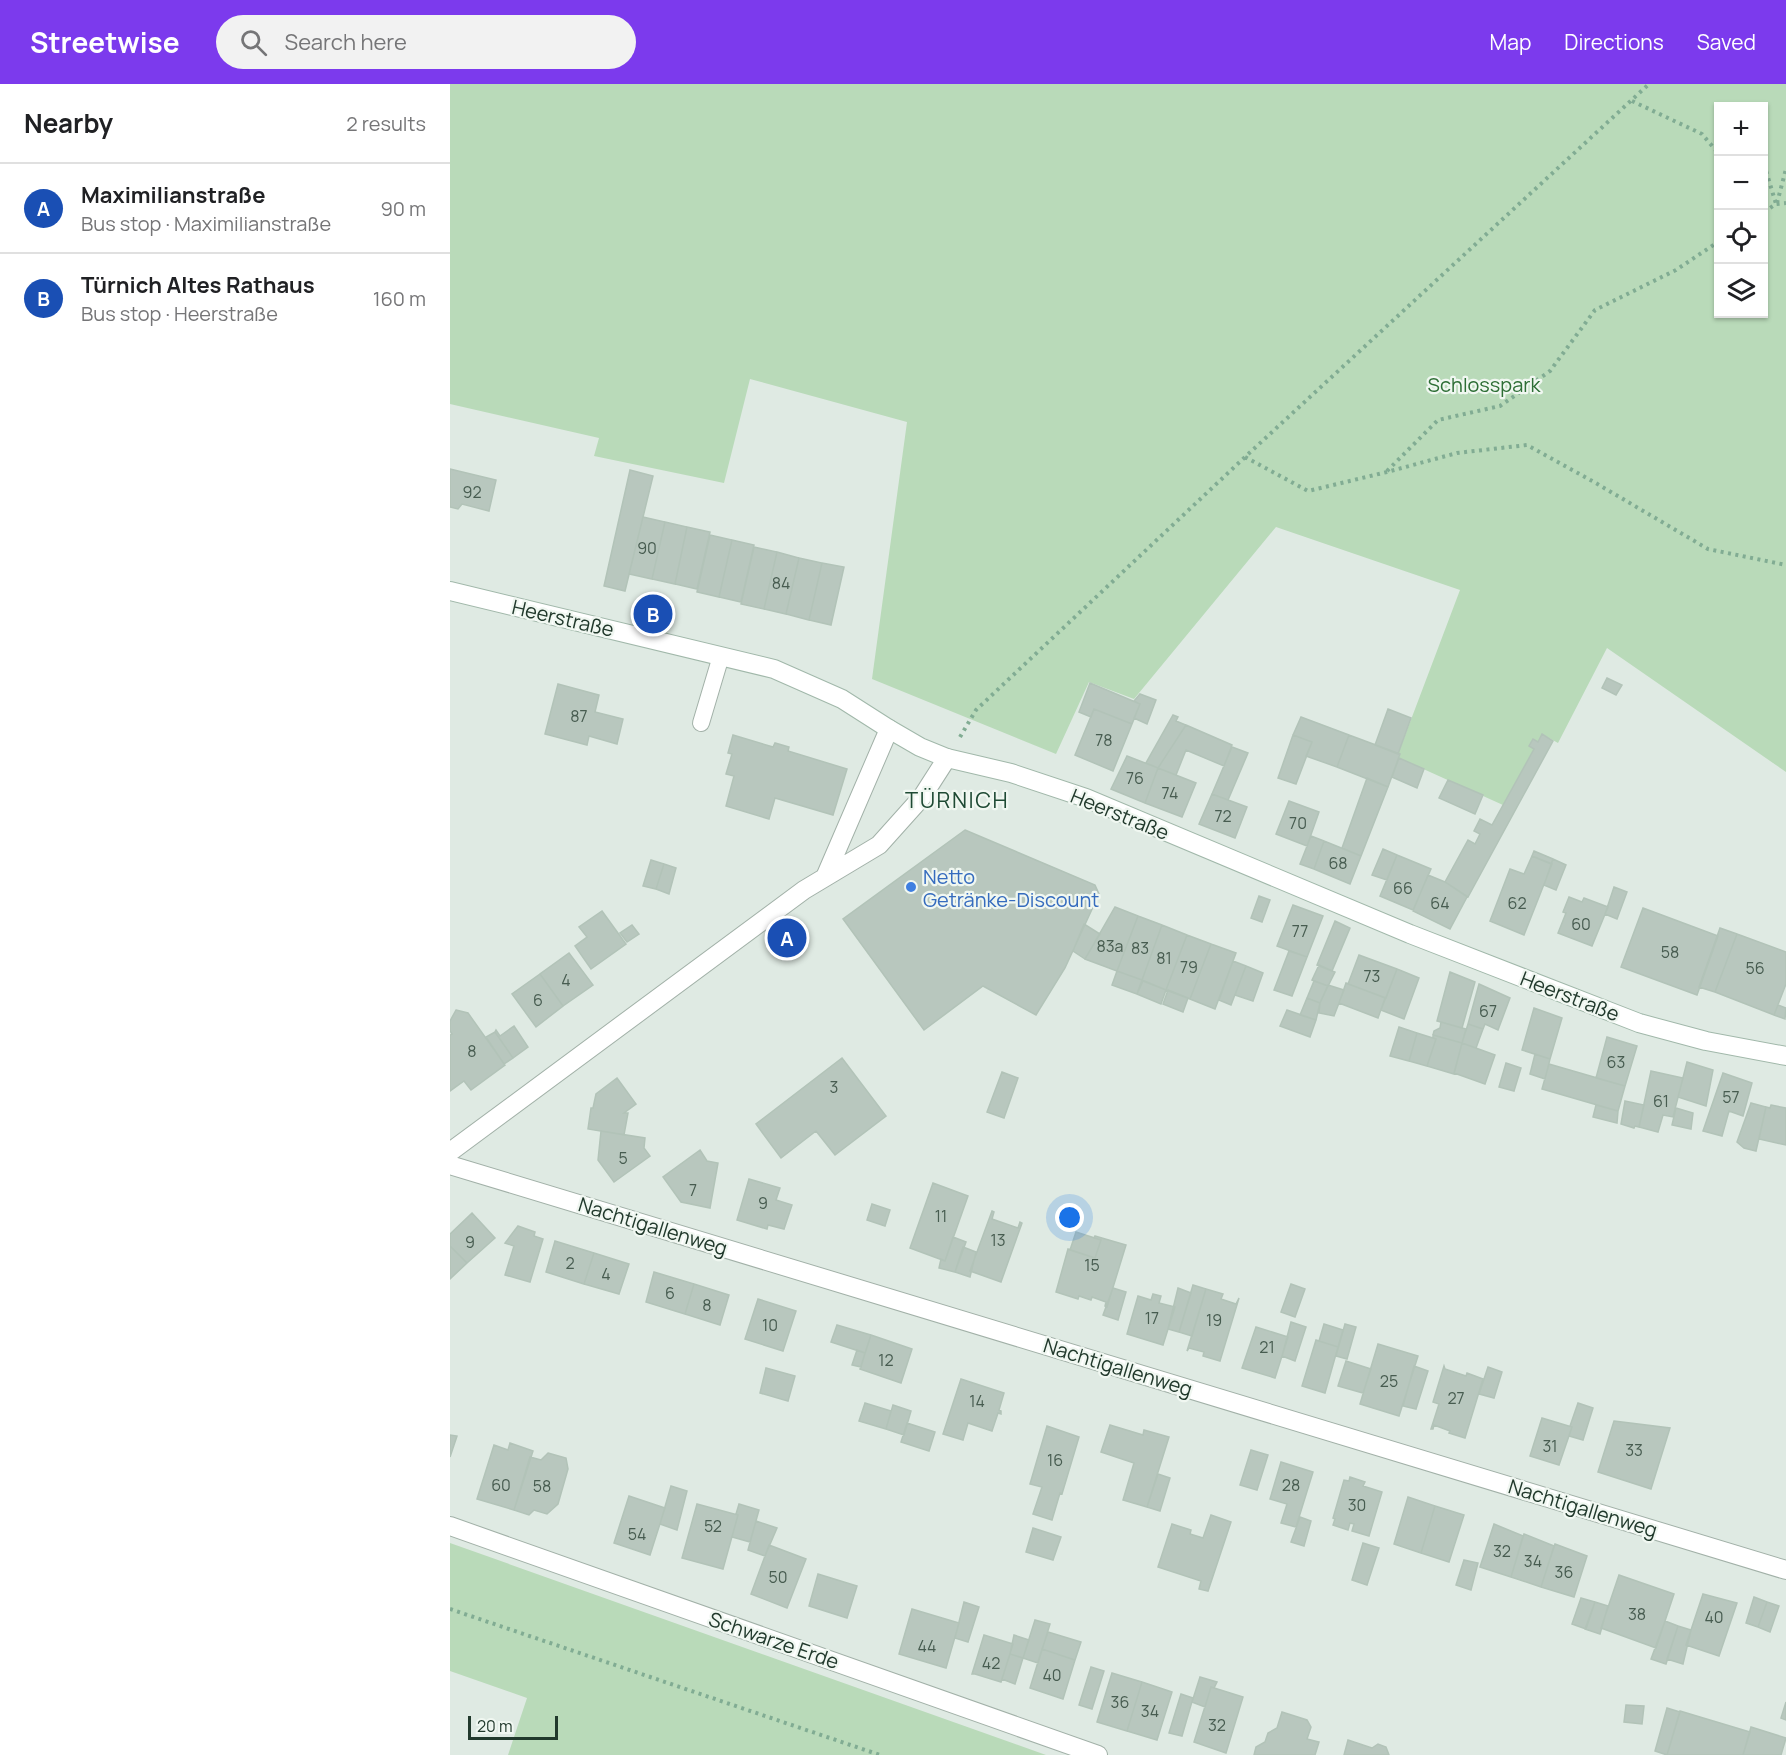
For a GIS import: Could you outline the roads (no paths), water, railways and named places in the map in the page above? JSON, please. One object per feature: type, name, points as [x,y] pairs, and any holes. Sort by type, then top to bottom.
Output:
[{"type":"street","name":"Heerstraße","points":[[450,591],[774,669],[832,695],[920,747],[947,758],[1011,773],[1086,798],[1410,934],[1639,1023],[1706,1041],[1786,1056]]},
{"type":"street","points":[[826,875],[889,729]]},
{"type":"street","points":[[450,1152],[826,875],[879,845],[922,797],[947,758]]},
{"type":"street","name":"Nachtigallenweg","points":[[450,1165],[1786,1570]]},
{"type":"street","name":"Schwarze Erde","points":[[450,1526],[1098,1755]]},
{"type":"lane","points":[[701,723],[721,656]]},
{"type":"place","name":"Türnich Altes Rathaus","points":[[653,614]]},
{"type":"place","name":"Netto Getränke-Discount","points":[[911,887]]},
{"type":"place","name":"Maximilianstraße","points":[[787,938]]},
{"type":"district","name":"TÜRNICH","points":[[957,800]]},
{"type":"park label","name":"Schlosspark","points":[[1484,384]]}]
